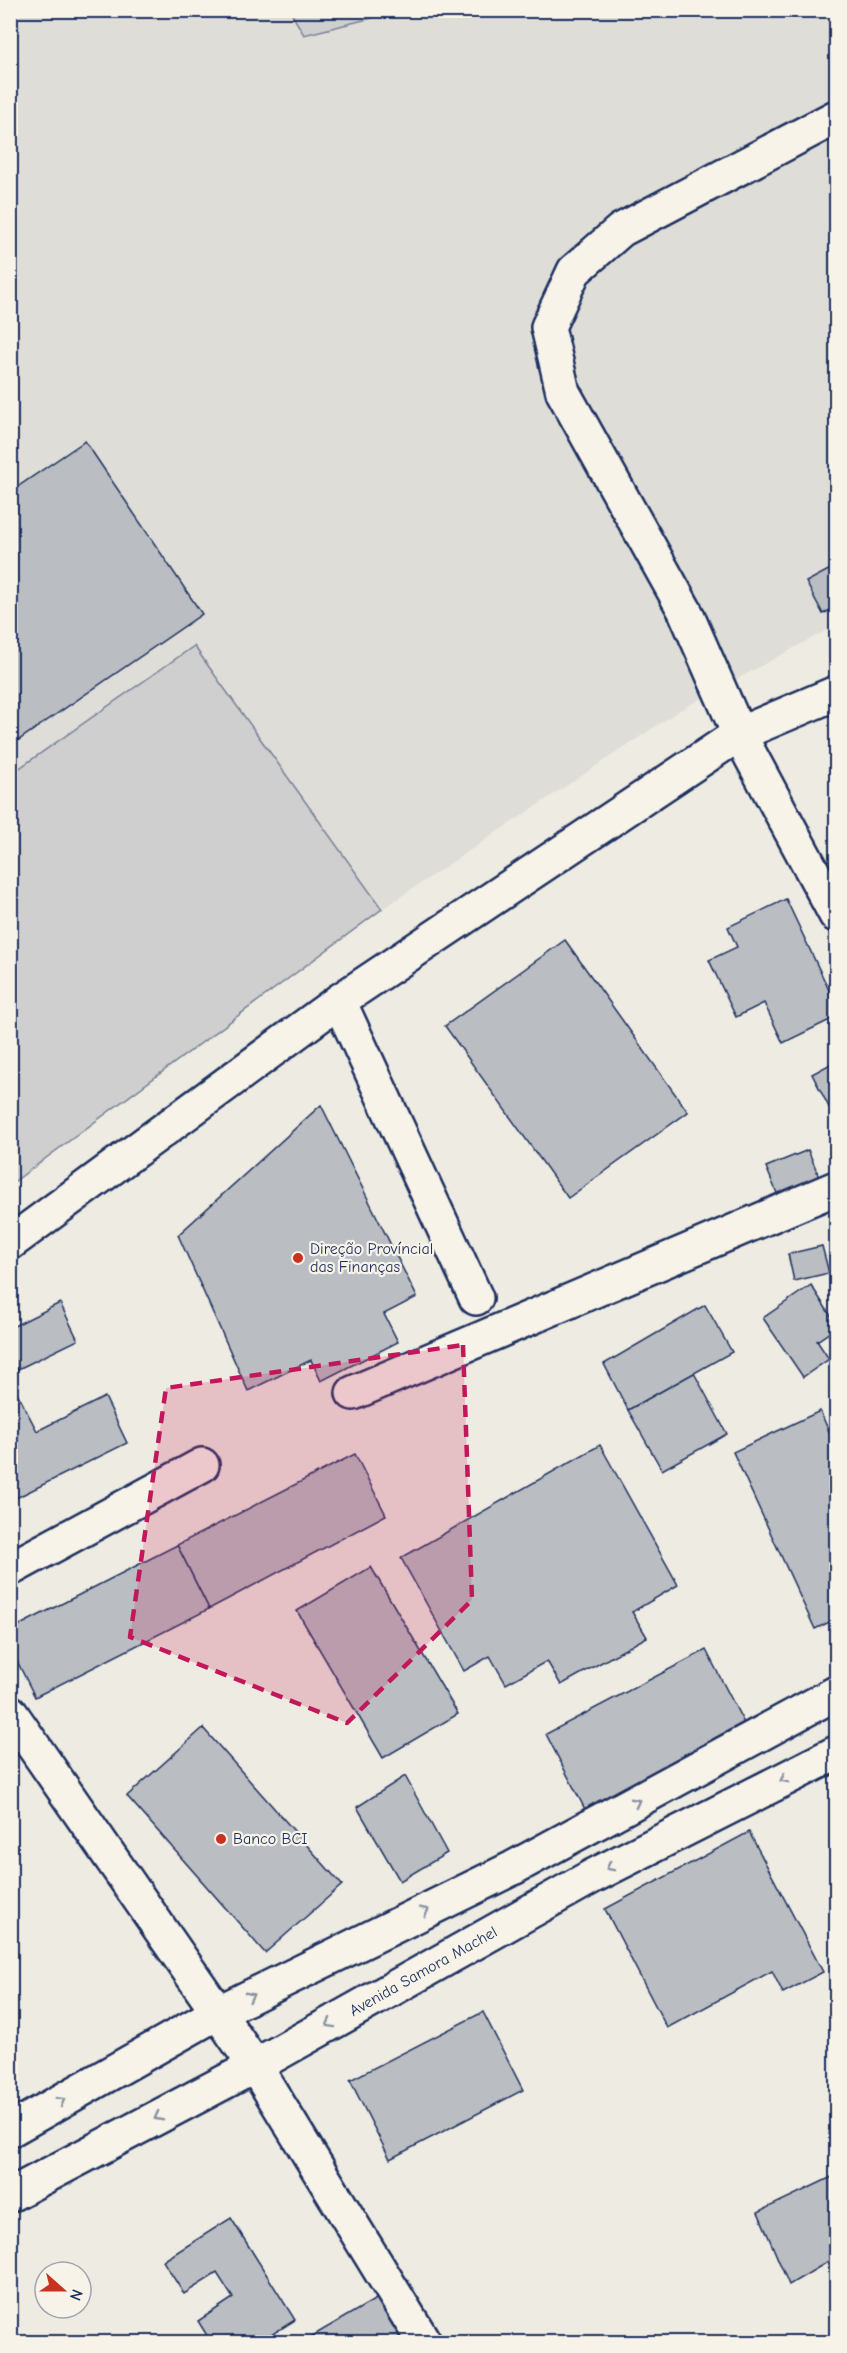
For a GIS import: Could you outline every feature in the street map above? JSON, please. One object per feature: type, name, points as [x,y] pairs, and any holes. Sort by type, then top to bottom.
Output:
[{"type":"street","points":[[837,117],[621,230],[574,271],[548,327],[563,392],[685,611],[739,734],[837,915]]},
{"type":"street","points":[[10,1243],[339,1002],[739,734],[837,693]]},
{"type":"street","points":[[339,1002],[476,1298]]},
{"type":"street","points":[[353,1394],[837,1188]]},
{"type":"street","points":[[10,1569],[202,1465]]},
{"type":"street","points":[[10,2130],[217,2013],[513,1868],[837,1693]]},
{"type":"street","points":[[10,1712],[255,2066],[424,2343]]},
{"type":"street","name":"Avenida Samora Machel","points":[[10,2195],[255,2066],[593,1876],[837,1753]]},
{"type":"highlighted area","points":[[463,1345],[472,1600],[347,1723],[130,1637],[166,1388]]},
{"type":"shaded area","points":[[11,11],[290,11],[305,35],[400,11],[836,11],[836,625],[680,710],[382,909],[194,646],[11,774]]},
{"type":"shaded area","points":[[290,11],[400,11],[304,35]]},
{"type":"shaded area","points":[[194,646],[382,909],[11,1184],[11,774]]},
{"type":"building","points":[[85,441],[202,614],[10,746],[10,492]]},
{"type":"building","points":[[836,566],[836,607],[823,614],[806,582]]},
{"type":"building","points":[[786,899],[836,1005],[836,1017],[783,1043],[764,1003],[736,1017],[709,960],[737,947],[728,927]]},
{"type":"building","points":[[565,940],[688,1112],[568,1198],[445,1026]]},
{"type":"building","points":[[836,1061],[836,1121],[812,1074]]},
{"type":"building","points":[[321,1105],[417,1297],[384,1314],[398,1342],[321,1381],[311,1360],[248,1391],[178,1235]]},
{"type":"building","points":[[808,1150],[821,1181],[779,1198],[766,1167]]},
{"type":"building","points":[[822,1246],[829,1273],[794,1281],[788,1254]]},
{"type":"building","points":[[811,1285],[836,1324],[836,1328],[817,1341],[829,1359],[803,1377],[763,1318]]},
{"type":"building","points":[[60,1303],[78,1340],[10,1373],[10,1328]]},
{"type":"building","points":[[705,1305],[732,1352],[628,1410],[604,1364]]},
{"type":"building","points":[[694,1373],[727,1434],[662,1470],[628,1410]]},
{"type":"building","points":[[10,1379],[37,1431],[105,1397],[127,1443],[10,1501]]},
{"type":"building","points":[[836,1389],[836,1407],[830,1391]]},
{"type":"building","points":[[820,1411],[836,1447],[836,1487],[828,1492],[836,1510],[836,1619],[815,1629],[733,1452]]},
{"type":"building","points":[[600,1445],[678,1585],[632,1612],[647,1637],[561,1685],[547,1661],[506,1684],[490,1656],[464,1671],[401,1558]]},
{"type":"building","points":[[355,1454],[386,1515],[209,1609],[177,1545]]},
{"type":"building","points":[[177,1545],[209,1609],[35,1697],[10,1647],[10,1630]]},
{"type":"building","points":[[371,1567],[458,1714],[383,1758],[297,1611]]},
{"type":"building","points":[[706,1650],[748,1731],[588,1815],[546,1734]]},
{"type":"building","points":[[203,1728],[342,1885],[265,1953],[127,1796]]},
{"type":"building","points":[[405,1776],[447,1853],[400,1881],[357,1807]]},
{"type":"building","points":[[749,1832],[823,1972],[783,1993],[772,1971],[667,2028],[605,1909]]},
{"type":"building","points":[[483,2012],[523,2090],[390,2159],[350,2080]]},
{"type":"building","points":[[836,2175],[836,2257],[789,2285],[758,2212]]},
{"type":"building","points":[[231,2218],[295,2320],[260,2342],[211,2342],[198,2321],[233,2298],[217,2273],[184,2294],[163,2261]]},
{"type":"building","points":[[381,2296],[407,2342],[302,2342]]},
{"type":"place","name":"Direção Províncial das Finanças","points":[[298,1258]]},
{"type":"place","name":"Banco BCI","points":[[221,1839]]}]
